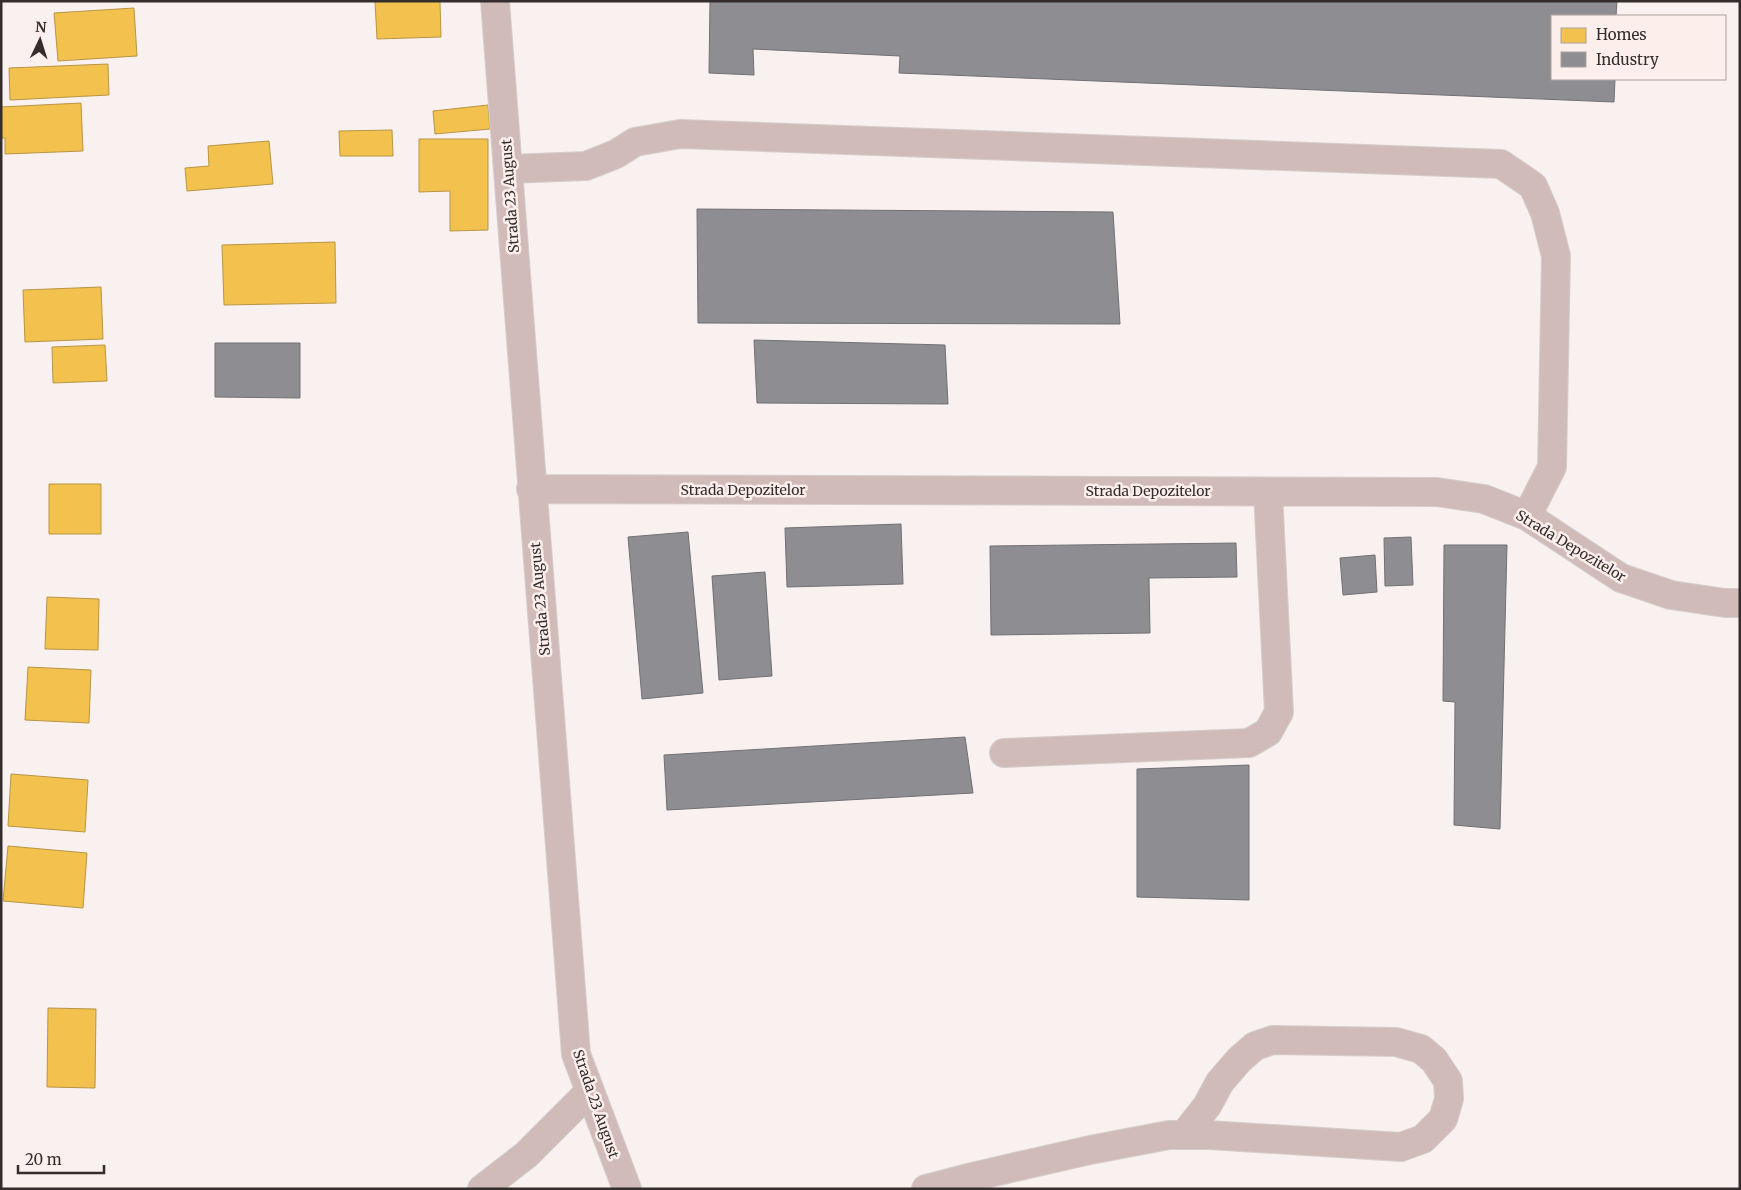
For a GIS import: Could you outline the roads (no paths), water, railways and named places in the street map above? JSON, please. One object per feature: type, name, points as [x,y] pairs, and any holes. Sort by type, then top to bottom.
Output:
[{"type":"street","name":"Strada 23 August","points":[[495,1],[576,1054],[626,1189]]},
{"type":"street","points":[[508,169],[586,166],[616,154],[635,142],[680,134],[1501,164],[1533,186],[1545,213],[1556,256],[1552,467],[1527,516]]},
{"type":"street","name":"Strada Depozitelor","points":[[532,490],[1437,492],[1484,499],[1527,516],[1621,578],[1671,596],[1740,604]]},
{"type":"street","points":[[1004,753],[1249,743],[1268,732],[1279,712],[1268,492]]},
{"type":"street","points":[[926,1189],[1090,1150],[1169,1135],[1184,1135],[1209,1135],[1400,1147],[1423,1139],[1443,1119],[1450,1099],[1448,1081],[1434,1060],[1421,1049],[1396,1042],[1273,1040],[1255,1046],[1239,1060],[1220,1082],[1206,1106],[1184,1135]]},
{"type":"street","points":[[482,1189],[526,1154],[590,1091]]}]
